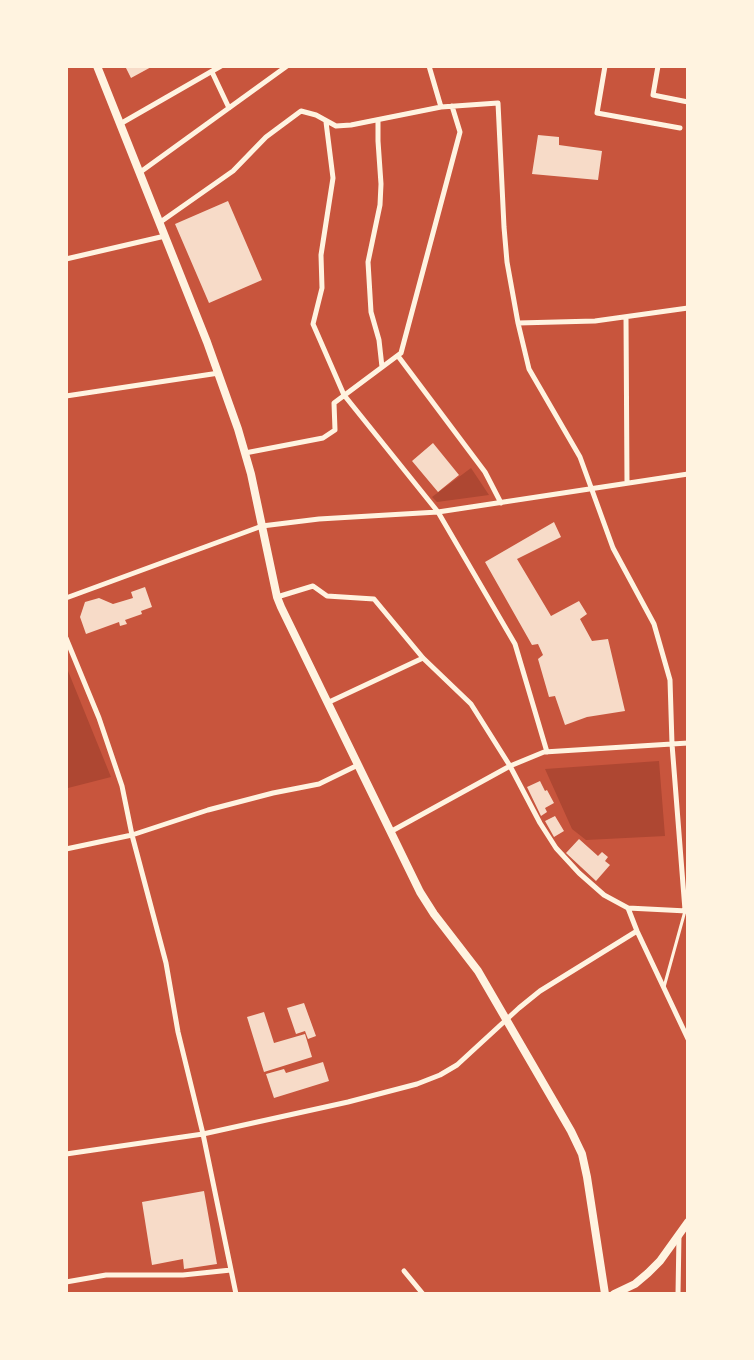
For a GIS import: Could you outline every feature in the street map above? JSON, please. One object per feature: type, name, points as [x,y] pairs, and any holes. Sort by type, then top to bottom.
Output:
[{"type":"street","points":[[97,66],[219,373],[245,453],[277,597],[286,619],[420,892],[434,914],[478,971],[571,1131],[582,1154],[605,1294]]},
{"type":"street","points":[[120,124],[221,66]]},
{"type":"street","points":[[139,173],[287,66]]},
{"type":"street","points":[[429,66],[441,107]]},
{"type":"street","points":[[605,66],[597,113],[680,128]]},
{"type":"street","points":[[658,66],[653,95],[688,102]]},
{"type":"street","points":[[212,72],[229,108]]},
{"type":"street","points":[[159,223],[233,171],[266,137],[301,111],[316,115],[336,126],[351,126],[441,107],[498,103],[504,236],[507,262],[518,323],[529,369],[580,457],[613,548],[654,624],[670,680],[672,744],[687,911],[628,908],[604,895],[579,873],[556,848],[540,823],[510,766],[471,704],[423,658],[374,599],[328,596],[313,586],[277,597]]},
{"type":"street","points":[[245,453],[323,438],[335,430],[334,403],[401,353],[460,132],[452,106]]},
{"type":"street","points":[[378,120],[380,205],[368,262],[371,312],[379,340],[382,367]]},
{"type":"street","points":[[326,122],[333,178],[322,255],[322,288],[313,324],[344,395],[438,512],[515,644],[547,752]]},
{"type":"street","points":[[66,259],[164,236]]},
{"type":"street","points":[[518,323],[595,321],[688,308]]},
{"type":"street","points":[[626,317],[627,483]]},
{"type":"street","points":[[398,356],[485,472],[501,503]]},
{"type":"street","points":[[66,396],[219,373]]},
{"type":"street","points":[[66,598],[262,526],[319,519],[438,512],[688,474]]},
{"type":"street","points":[[66,638],[122,786],[132,835],[166,964],[178,1032],[203,1134],[236,1294]]},
{"type":"street","points":[[327,703],[423,658]]},
{"type":"street","points":[[390,832],[510,766],[547,752],[688,743]]},
{"type":"street","points":[[66,849],[132,835],[208,810],[273,793],[319,784],[358,765]]},
{"type":"street","points":[[628,908],[636,931],[688,1040]]},
{"type":"street","points":[[66,1154],[203,1134],[348,1102],[417,1084],[440,1075],[457,1065],[540,991],[636,931]]},
{"type":"street","points":[[614,1294],[635,1284],[648,1273],[688,1222]]},
{"type":"street","points":[[678,1294],[679,1234]]},
{"type":"street","points":[[66,1282],[106,1275],[183,1275],[231,1270]]},
{"type":"street","points":[[404,1271],[423,1294]]},
{"type":"lane","points":[[664,989],[687,911]]},
{"type":"shaded area","points":[[471,468],[489,495],[437,502],[432,497]]},
{"type":"shaded area","points":[[66,666],[111,777],[68,788],[66,785]]},
{"type":"shaded area","points":[[659,761],[665,836],[586,840],[572,829],[545,769]]},
{"type":"building","points":[[125,66],[153,66],[131,78]]},
{"type":"building","points":[[538,135],[559,137],[559,145],[602,151],[598,180],[532,174]]},
{"type":"building","points":[[228,201],[262,280],[209,303],[175,224]]},
{"type":"building","points":[[433,443],[459,475],[438,492],[412,461]]},
{"type":"building","points":[[554,522],[561,537],[517,559],[551,616],[579,601],[587,614],[580,619],[592,641],[608,639],[625,711],[587,717],[565,725],[555,696],[549,697],[538,659],[543,655],[538,644],[532,645],[485,562]]},
{"type":"building","points":[[145,587],[152,607],[141,611],[142,614],[125,620],[127,624],[120,626],[119,622],[86,634],[80,617],[85,602],[99,598],[113,604],[133,598],[131,592]]},
{"type":"building","points":[[540,781],[554,803],[545,808],[547,812],[541,816],[527,787]]},
{"type":"building","points":[[555,816],[564,831],[554,837],[545,821]]},
{"type":"building","points":[[579,839],[598,856],[602,852],[608,857],[605,861],[610,865],[596,881],[566,853]]},
{"type":"building","points":[[304,1003],[316,1036],[308,1039],[305,1031],[296,1034],[287,1008]]},
{"type":"building","points":[[264,1012],[274,1043],[305,1034],[312,1057],[264,1072],[247,1017]]},
{"type":"building","points":[[323,1062],[329,1081],[274,1098],[266,1074],[284,1069],[286,1073]]},
{"type":"building","points":[[204,1191],[217,1264],[184,1269],[183,1259],[152,1265],[142,1202]]}]
